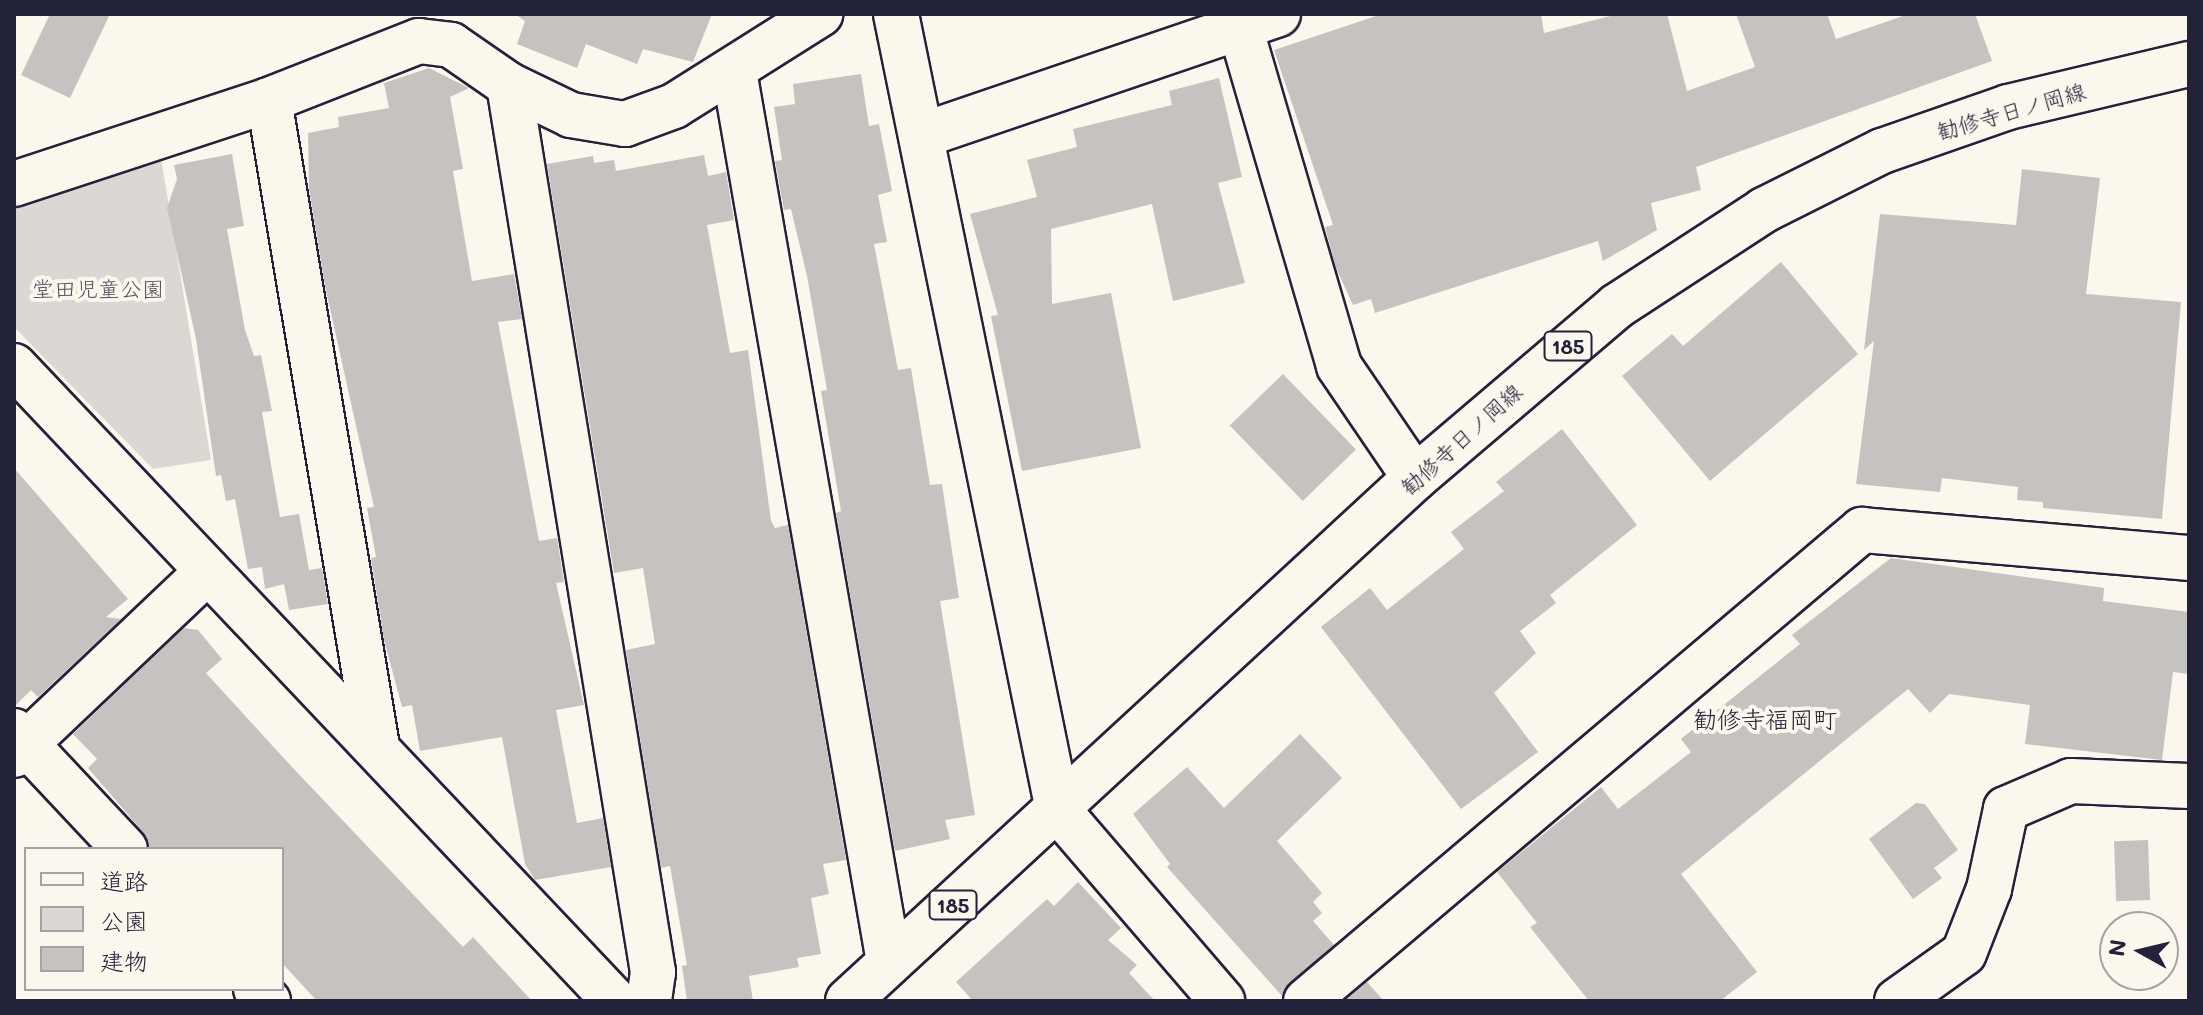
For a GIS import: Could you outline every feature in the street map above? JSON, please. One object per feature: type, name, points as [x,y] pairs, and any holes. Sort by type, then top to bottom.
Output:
[{"type":"street","points":[[14,184],[269,100],[419,41],[451,45],[509,85],[571,115],[625,124],[734,71],[820,14]]},
{"type":"street","points":[[896,14],[1058,810],[1222,1001]]},
{"type":"street","points":[[923,135],[1259,20],[1339,366],[1415,478]]},
{"type":"street","name":"勧修寺日ノ岡線","points":[[848,1001],[1415,478],[1617,306],[1713,240],[1814,183],[2008,107],[2189,64]]},
{"type":"street","points":[[734,71],[889,962]]},
{"type":"street","points":[[509,85],[653,972],[649,1001]]},
{"type":"street","points":[[269,100],[364,697],[378,750]]},
{"type":"street","points":[[14,366],[615,1001]]},
{"type":"street","points":[[1306,1001],[1862,530],[2189,558]]},
{"type":"street","points":[[123,847],[18,743],[208,571]]},
{"type":"street","points":[[1897,1001],[1964,953],[1989,889],[2006,809],[2071,781],[2189,786]]},
{"type":"green space","name":"堂田児童公園","points":[[161,158],[211,460],[153,469],[14,327],[14,208]]},
{"type":"building","points":[[50,14],[110,14],[70,98],[21,75]]},
{"type":"building","points":[[515,14],[712,14],[693,62],[643,49],[637,64],[586,44],[577,68],[517,44],[525,21]]},
{"type":"building","points":[[1382,14],[1541,14],[1544,33],[1618,14],[1667,14],[1687,91],[1755,67],[1736,14],[1827,14],[1836,39],[1909,14],[1975,14],[1992,61],[1696,167],[1701,190],[1651,203],[1657,230],[1603,261],[1598,241],[1375,313],[1371,299],[1353,305],[1336,268],[1325,227],[1333,225],[1274,50]]},
{"type":"building","points":[[429,68],[469,88],[450,97],[463,169],[453,171],[472,281],[514,274],[522,319],[498,322],[539,541],[557,538],[564,582],[556,583],[584,705],[556,710],[577,823],[603,818],[611,867],[535,880],[525,864],[502,737],[420,751],[412,705],[402,707],[384,640],[371,558],[376,557],[367,508],[374,507],[325,286],[309,189],[308,133],[339,127],[338,117],[389,108],[384,83]]},
{"type":"building","points":[[861,74],[869,126],[879,124],[892,191],[878,195],[887,242],[874,244],[898,370],[911,368],[930,485],[942,484],[959,598],[940,601],[975,815],[945,820],[950,839],[895,851],[836,513],[841,511],[821,391],[827,390],[807,276],[791,209],[784,210],[775,161],[782,160],[774,107],[795,104],[793,84]]},
{"type":"building","points":[[1219,78],[1242,177],[1218,183],[1245,283],[1173,301],[1152,204],[1051,229],[1052,304],[1111,293],[1141,448],[1022,471],[991,316],[998,315],[970,214],[1037,197],[1027,160],[1077,147],[1073,129],[1172,105],[1169,91]]},
{"type":"building","points":[[232,154],[244,226],[227,229],[245,330],[254,356],[261,355],[272,411],[262,412],[280,517],[299,514],[309,570],[322,568],[328,604],[289,610],[284,584],[265,589],[262,567],[248,569],[235,499],[226,501],[221,475],[216,476],[196,339],[167,208],[177,179],[174,165]]},
{"type":"building","points":[[704,155],[708,176],[726,172],[734,220],[707,225],[730,353],[748,350],[771,521],[775,528],[788,525],[846,860],[823,864],[829,894],[811,898],[821,954],[797,958],[799,967],[749,976],[753,1001],[687,1001],[682,966],[687,965],[670,866],[661,868],[626,650],[655,644],[643,568],[614,573],[547,164],[593,156],[594,163],[614,160],[616,171]]},
{"type":"building","points":[[2022,169],[2100,178],[2086,294],[2181,302],[2162,519],[2043,508],[2043,502],[2017,500],[2018,487],[1942,478],[1940,492],[1856,484],[1874,341],[1864,350],[1880,214],[2016,225]]},
{"type":"building","points":[[1781,262],[1858,354],[1710,481],[1622,376],[1672,334],[1683,346]]},
{"type":"building","points":[[1283,374],[1356,450],[1303,501],[1230,425]]},
{"type":"building","points":[[1562,429],[1637,525],[1550,595],[1556,603],[1520,631],[1536,653],[1494,693],[1538,752],[1461,809],[1321,627],[1370,588],[1387,610],[1464,549],[1451,532],[1504,491],[1496,482]]},
{"type":"building","points":[[14,468],[128,599],[106,617],[121,619],[38,697],[31,690],[14,707]]},
{"type":"building","points":[[1891,558],[2104,588],[2103,601],[2189,612],[2189,674],[2173,672],[2162,760],[2025,744],[2030,705],[1949,694],[1930,713],[1908,689],[1681,874],[1757,972],[1720,1001],[1589,1001],[1530,927],[1537,923],[1497,872],[1601,787],[1618,809],[1691,752],[1681,739],[1800,644],[1792,635]]},
{"type":"building","points":[[184,628],[198,630],[222,659],[206,673],[463,947],[473,937],[532,1001],[317,1001],[284,965],[284,847],[148,847],[143,832],[88,768],[97,759],[73,734]]},
{"type":"building","points":[[1300,734],[1342,778],[1277,841],[1322,893],[1313,902],[1322,913],[1313,921],[1334,945],[1282,996],[1167,867],[1170,864],[1133,814],[1187,767],[1224,808]]},
{"type":"building","points":[[1916,803],[1925,804],[1958,850],[1934,868],[1942,878],[1913,899],[1869,839]]},
{"type":"building","points":[[2148,840],[2150,900],[2116,901],[2114,841]]},
{"type":"building","points":[[1078,882],[1121,928],[1108,940],[1137,965],[1129,973],[1155,1001],[973,1001],[956,982],[1047,899],[1054,906]]},
{"type":"building","points":[[1367,982],[1384,1001],[1345,1001]]},
{"type":"district","name":"勧修寺福岡町","points":[[1765,719]]}]
